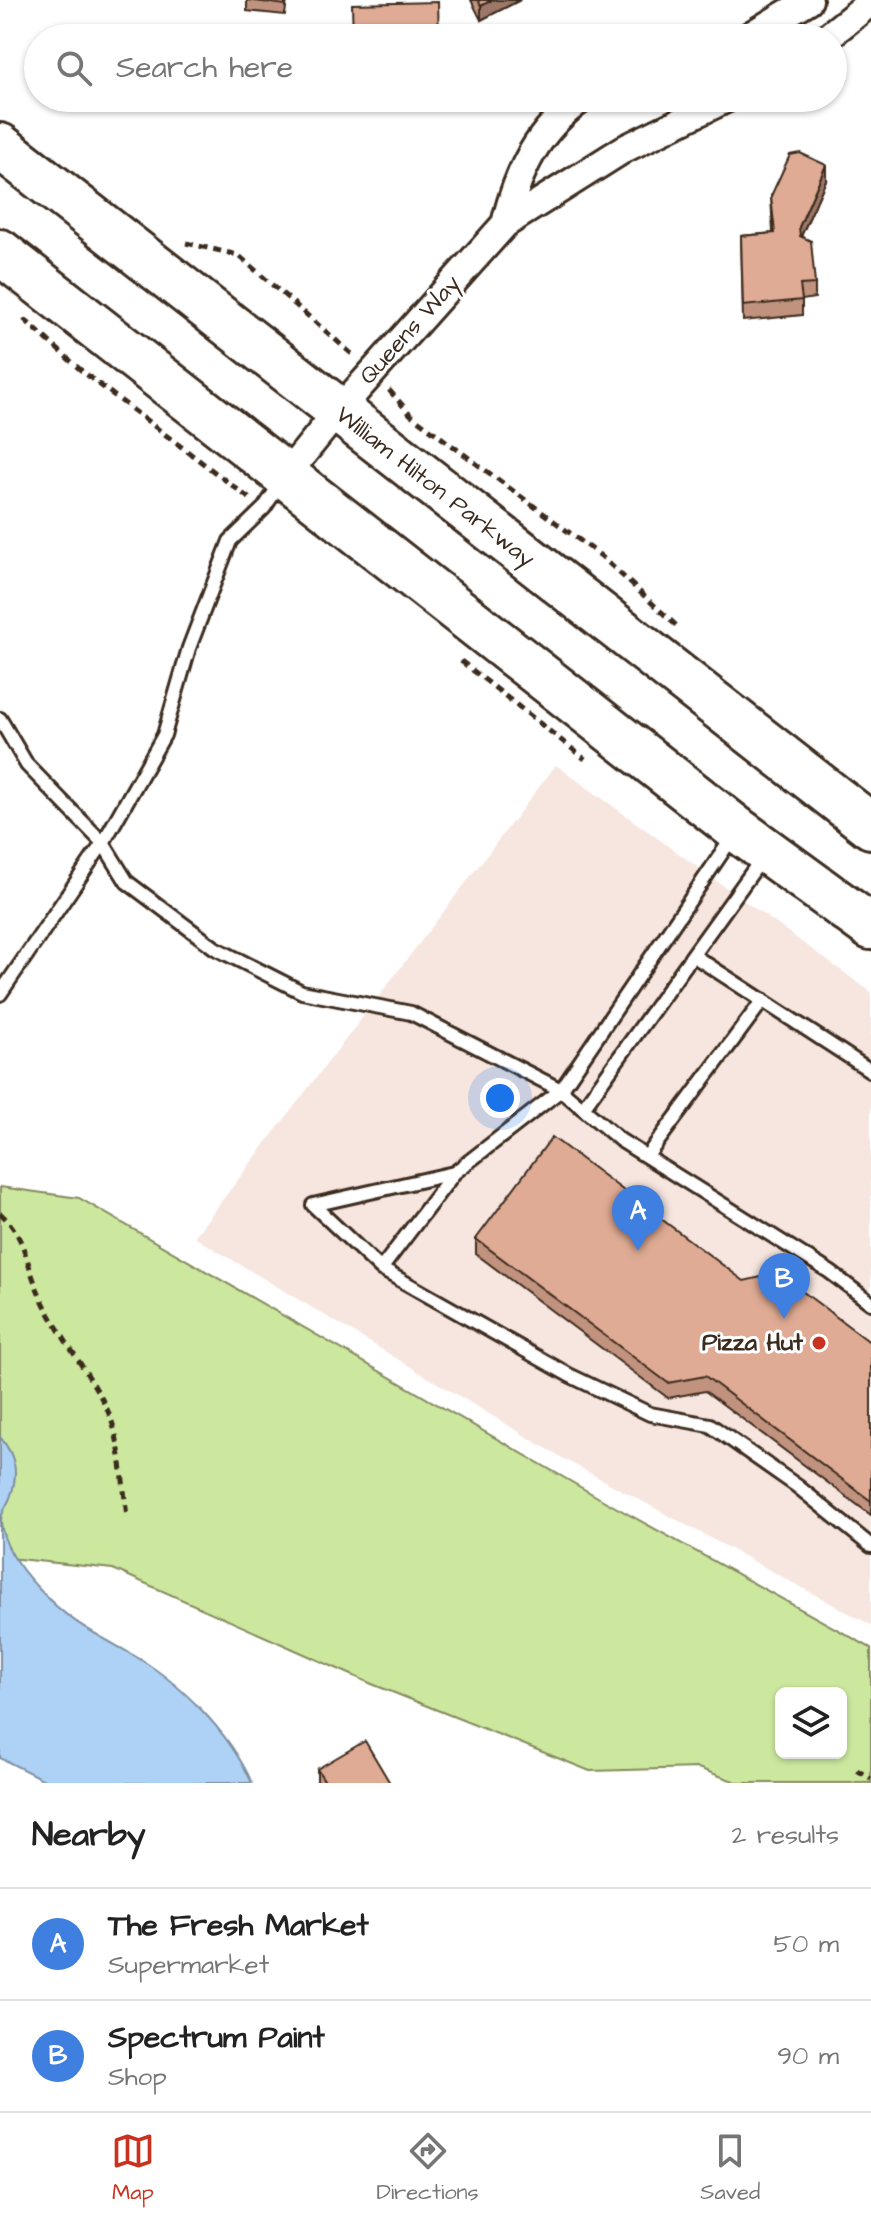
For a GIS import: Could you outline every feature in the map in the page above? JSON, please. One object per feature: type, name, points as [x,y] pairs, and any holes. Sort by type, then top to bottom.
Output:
[{"type":"highway","name":"William Hilton Parkway","points":[[0,146],[871,826]]},
{"type":"highway","points":[[0,252],[134,360],[753,840],[871,927]]},
{"type":"street","points":[[769,24],[809,0]]},
{"type":"street","points":[[844,24],[871,2]]},
{"type":"street","name":"Queens Way","points":[[505,224],[516,178],[557,116],[563,112]]},
{"type":"street","name":"Queens Way","points":[[286,475],[338,411],[505,224],[624,149],[699,112]]},
{"type":"lane","points":[[0,994],[103,843],[164,735],[189,648],[230,541],[264,508],[286,475]]},
{"type":"lane","points":[[0,719],[5,733],[27,765],[103,843],[127,882],[215,948],[302,992],[411,1013],[561,1090],[647,1156],[830,1272],[871,1303]]},
{"type":"lane","points":[[583,1108],[694,956],[753,840]]},
{"type":"lane","points":[[381,1269],[454,1173],[561,1090],[753,840]]},
{"type":"lane","points":[[694,956],[871,1071]]},
{"type":"lane","points":[[647,1156],[763,1000]]},
{"type":"lane","points":[[454,1173],[313,1205],[381,1269],[569,1375],[650,1414],[710,1425],[797,1486],[871,1546]]},
{"type":"path","points":[[238,255],[373,372],[411,415],[601,556],[689,637]]},
{"type":"path","points":[[0,1213],[14,1225],[27,1253],[35,1284],[107,1409],[116,1436],[127,1516]]},
{"type":"path","points":[[857,1770],[871,1779]]},
{"type":"shaded area","points":[[556,765],[871,992],[871,1625],[564,1459],[194,1237]]},
{"type":"green space","points":[[0,1187],[79,1198],[608,1503],[871,1648],[871,1783],[739,1783],[698,1768],[590,1771],[372,1684],[113,1569],[0,1557]]},
{"type":"water","points":[[0,1437],[13,1458],[15,1473],[13,1489],[1,1518],[2,1530],[20,1566],[70,1618],[147,1664],[183,1692],[216,1726],[252,1783],[50,1783],[0,1758]]},
{"type":"building","points":[[247,0],[286,0],[285,5]]},
{"type":"building","points":[[478,0],[492,0],[481,6]]},
{"type":"building","points":[[438,2],[439,24],[353,24],[352,4]]},
{"type":"building","points":[[800,153],[826,165],[799,227],[800,236],[811,241],[815,284],[800,285],[802,300],[743,306],[741,236],[775,233],[771,196],[790,155]]},
{"type":"building","points":[[552,1137],[744,1281],[778,1273],[871,1343],[871,1501],[705,1376],[668,1383],[476,1239]]},
{"type":"building","points":[[365,1741],[390,1783],[326,1783],[317,1769]]},
{"type":"place","name":"The Fresh Market","points":[[638,1251]]},
{"type":"place","name":"Spectrum Paint","points":[[784,1319]]},
{"type":"place","name":"Pizza Hut","points":[[819,1343]]}]
